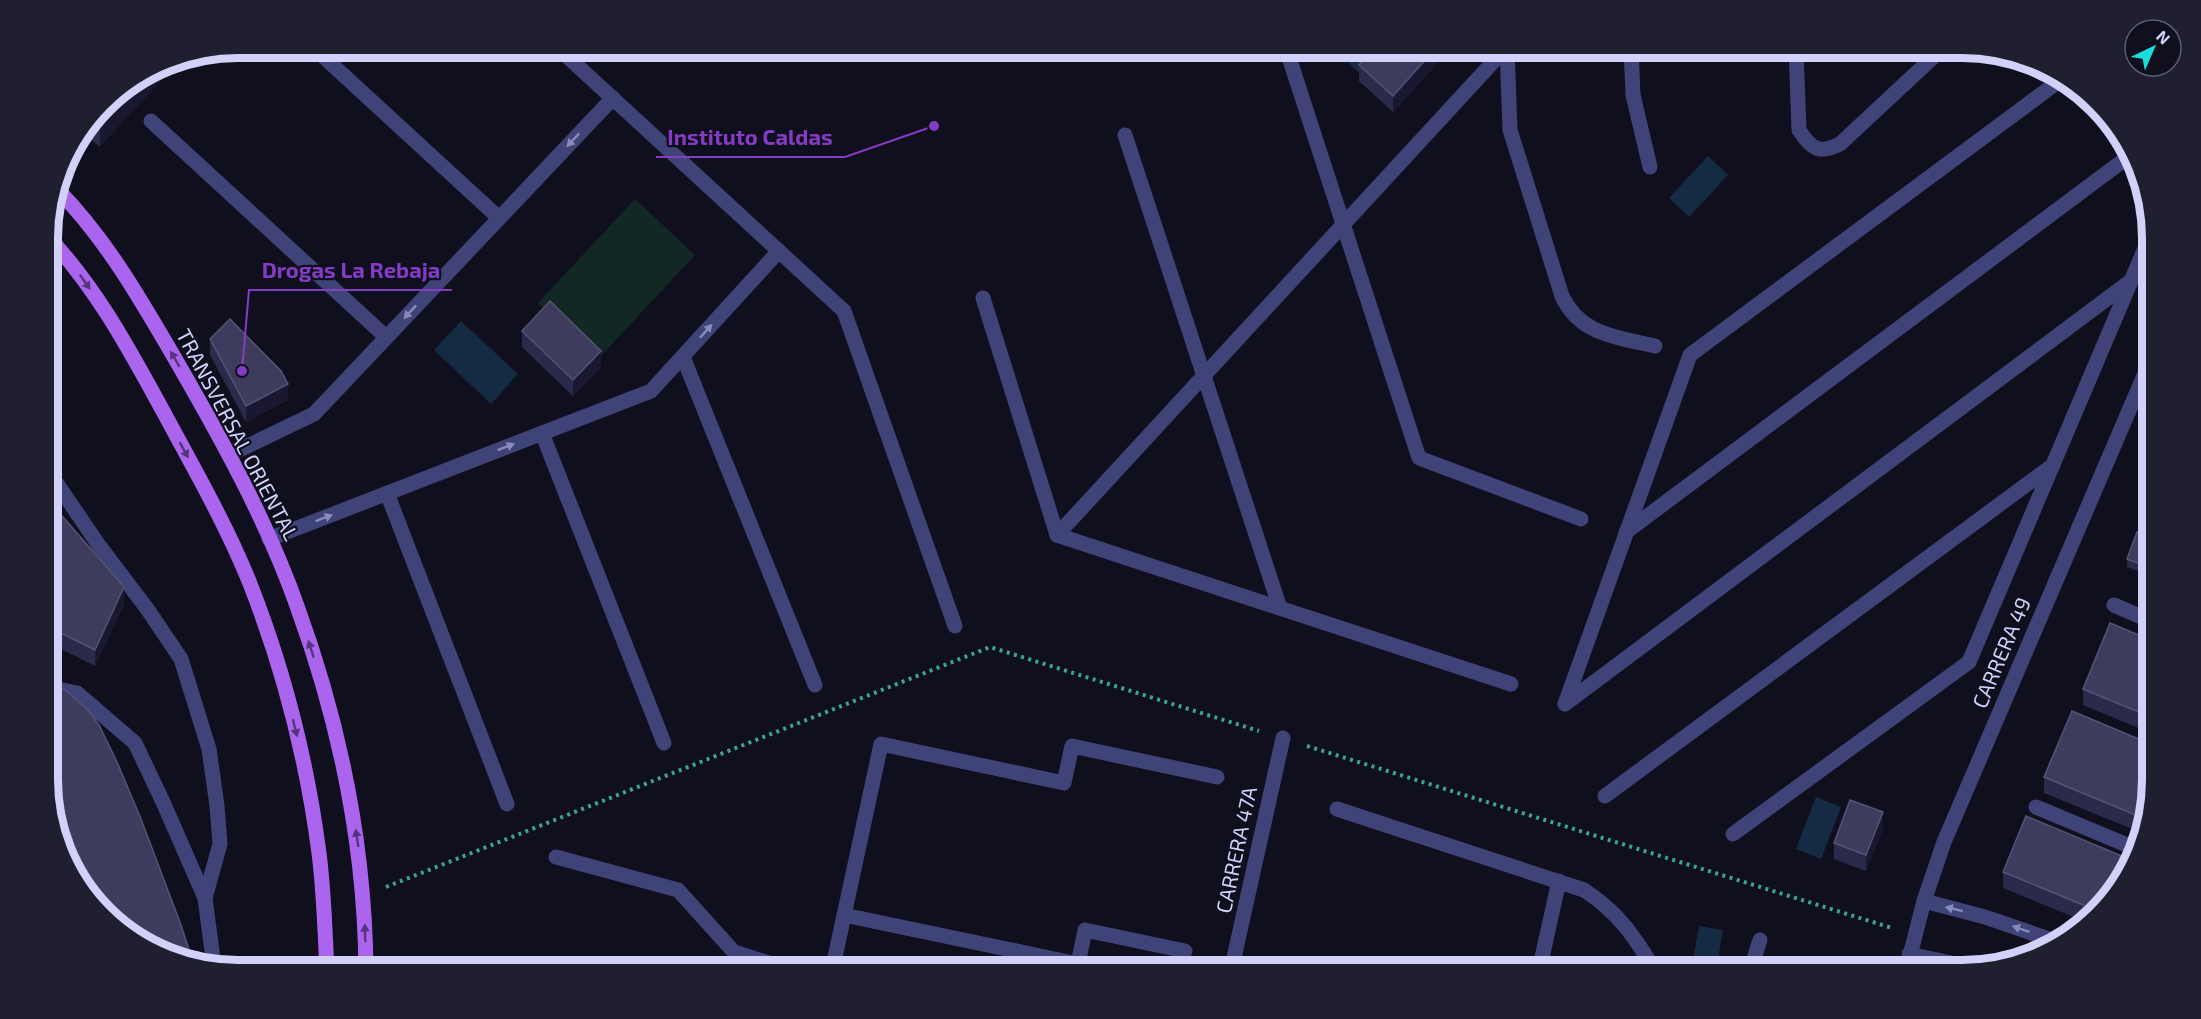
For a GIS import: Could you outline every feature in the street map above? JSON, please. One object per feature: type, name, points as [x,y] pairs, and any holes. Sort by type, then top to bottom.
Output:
[{"type":"main road","name":"TRANSVERSAL ORIENTAL","points":[[64,197],[105,248],[142,303],[229,455],[269,539],[297,606],[327,704],[350,796],[363,896],[366,960]]},
{"type":"main road","points":[[59,249],[72,263],[137,364],[222,520],[249,580],[270,639],[287,698],[312,806],[320,866],[326,960]]},
{"type":"street","points":[[325,58],[499,218]]},
{"type":"street","points":[[569,58],[844,311],[955,626]]},
{"type":"street","points":[[1289,58],[1419,458],[1581,519]]},
{"type":"street","points":[[1057,535],[1498,58]]},
{"type":"street","points":[[1507,58],[1510,130],[1562,296],[1569,311],[1596,331],[1655,346]]},
{"type":"street","points":[[1631,58],[1633,95],[1650,167]]},
{"type":"street","points":[[1796,58],[1799,130],[1815,149],[1828,150],[1840,144],[1932,58]]},
{"type":"street","points":[[2054,84],[1690,355],[1565,704],[2132,280]]},
{"type":"street","points":[[229,455],[314,414],[613,98]]},
{"type":"street","points":[[151,121],[386,337]]},
{"type":"street","points":[[1125,135],[1280,608]]},
{"type":"street","points":[[1626,532],[2124,160]]},
{"type":"street","points":[[269,539],[651,391],[779,251]]},
{"type":"street","points":[[1733,834],[1969,662],[2142,256]]},
{"type":"street","points":[[983,298],[1057,535]]},
{"type":"street","points":[[682,357],[815,686]]},
{"type":"street","name":"CARRERA 49","points":[[1909,960],[1924,901],[1944,842],[2142,380]]},
{"type":"street","points":[[542,434],[664,743]]},
{"type":"street","points":[[1605,796],[2053,465]]},
{"type":"street","points":[[59,486],[181,659],[209,749],[217,806],[220,844],[205,898]]},
{"type":"street","points":[[387,493],[507,804]]},
{"type":"street","points":[[1057,535],[1511,684]]},
{"type":"street","points":[[2114,605],[2142,618]]},
{"type":"street","points":[[58,689],[77,693],[135,743],[164,802],[205,898],[213,959]]},
{"type":"street","name":"CARRERA 47A","points":[[1234,960],[1283,738]]},
{"type":"street","points":[[834,960],[881,744],[1064,783],[1072,746],[1217,777]]},
{"type":"street","points":[[2036,807],[2130,846]]},
{"type":"street","points":[[1337,809],[1584,890],[1603,902],[1629,928],[1648,960]]},
{"type":"street","points":[[556,857],[678,890],[734,952],[759,960]]},
{"type":"street","points":[[1541,960],[1559,881]]},
{"type":"street","points":[[1924,901],[1985,917],[2048,939]]},
{"type":"street","points":[[844,915],[1059,960]]},
{"type":"street","points":[[1079,960],[1085,930],[1185,951]]},
{"type":"street","points":[[1754,960],[1760,940]]},
{"type":"street","points":[[1910,954],[1938,960]]},
{"type":"green space","points":[[635,199],[695,255],[598,359],[538,303]]},
{"type":"water","points":[[1344,58],[1371,58],[1358,72]]},
{"type":"water","points":[[1708,156],[1728,175],[1689,217],[1669,198]]},
{"type":"water","points":[[461,321],[518,374],[491,404],[434,350]]},
{"type":"water","points":[[1816,797],[1841,807],[1821,859],[1796,849]]},
{"type":"water","points":[[1699,926],[1723,930],[1718,960],[1693,960]]},
{"type":"building","points":[[1365,58],[1427,58],[1393,96],[1359,65]]},
{"type":"building","points":[[550,301],[601,351],[573,380],[522,331]]},
{"type":"building","points":[[230,319],[281,371],[288,384],[246,406],[210,339]]},
{"type":"building","points":[[58,512],[124,587],[95,650],[58,632]]},
{"type":"building","points":[[2137,532],[2142,534],[2142,565],[2127,559]]},
{"type":"building","points":[[2110,623],[2142,636],[2142,713],[2083,689]]},
{"type":"building","points":[[63,688],[88,710],[99,725],[141,819],[190,953],[170,947],[149,936],[111,908],[96,890],[72,849],[60,804],[58,689]]},
{"type":"building","points":[[2072,711],[2142,740],[2142,792],[2139,816],[2044,777]]},
{"type":"building","points":[[1850,800],[1883,812],[1866,855],[1834,843]]},
{"type":"building","points":[[2026,816],[2125,857],[2105,890],[2089,908],[2003,872]]},
{"type":"place","name":"Instituto Caldas","points":[[934,126]]},
{"type":"place","name":"Drogas La Rebaja","points":[[242,371]]}]
